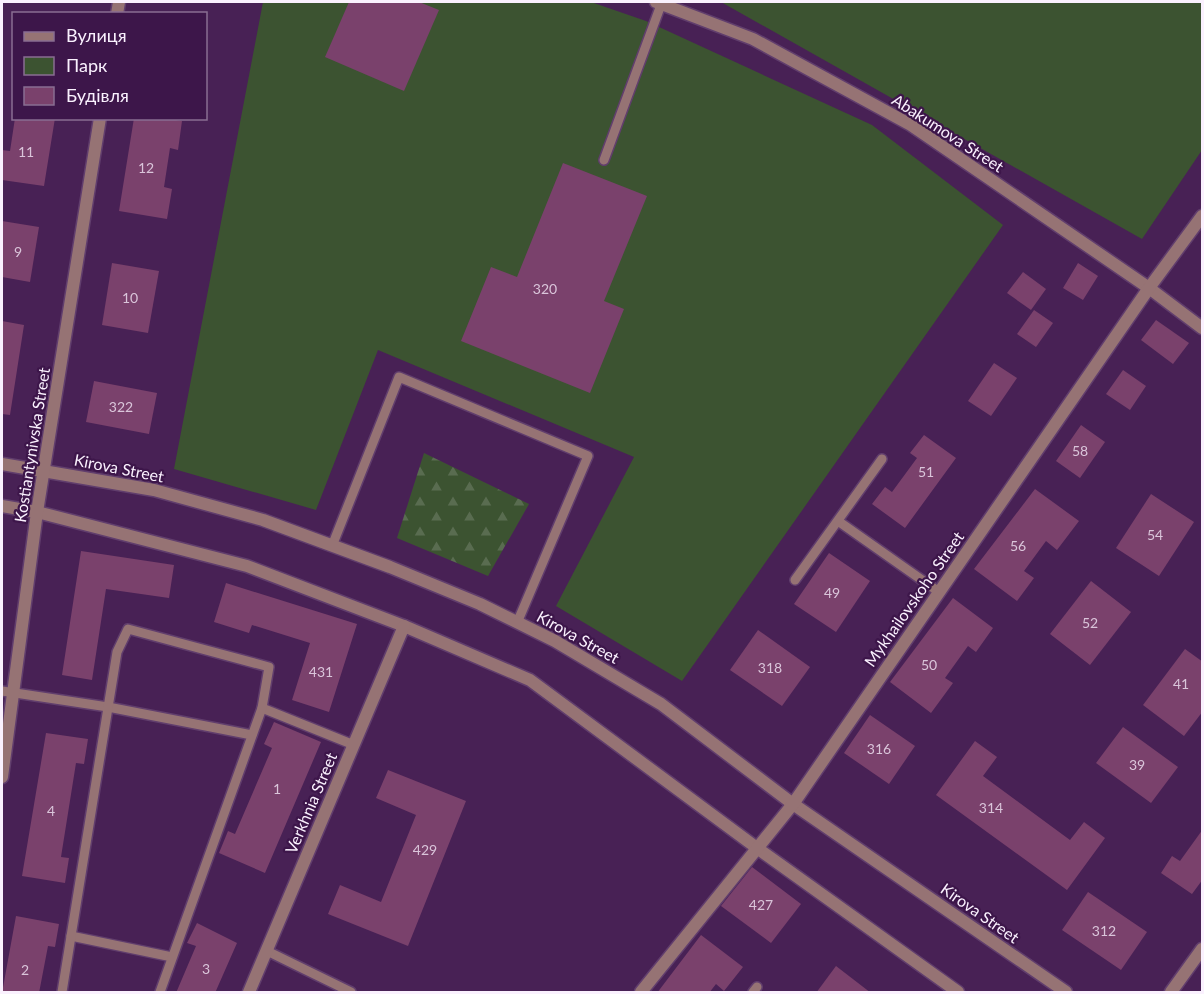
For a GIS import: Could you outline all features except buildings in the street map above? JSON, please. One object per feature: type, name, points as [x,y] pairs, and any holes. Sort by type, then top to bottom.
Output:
[{"type":"street","name":"Abakumova Street","points":[[660,2],[753,39],[911,125],[1149,288],[1203,328]]},
{"type":"street","name":"Kostiantynivska Street","points":[[2,777],[7,692],[100,120]]},
{"type":"street","name":"Mykhailovskoho Street","points":[[641,993],[793,804],[1149,288],[1203,216]]},
{"type":"street","name":"Kirova Street","points":[[2,464],[154,490],[263,520],[390,567],[480,604],[555,641],[661,704],[793,804],[1066,993]]},
{"type":"street","points":[[2,506],[37,512],[247,566],[404,626],[530,680],[958,993]]},
{"type":"street","name":"Verkhnia Street","points":[[249,993],[404,626]]},
{"type":"street","points":[[1171,993],[1203,949]]},
{"type":"lane","points":[[603,160],[660,2]]},
{"type":"lane","points":[[332,546],[399,377],[588,456],[517,623]]},
{"type":"lane","points":[[795,580],[882,459]]},
{"type":"lane","points":[[838,521],[939,592]]},
{"type":"lane","points":[[62,993],[117,652],[128,629],[269,667],[262,708],[160,993]]},
{"type":"lane","points":[[7,692],[108,707],[252,735]]},
{"type":"lane","points":[[262,708],[354,745]]},
{"type":"lane","points":[[71,936],[172,957]]},
{"type":"lane","points":[[267,951],[351,993]]},
{"type":"green space","points":[[263,2],[591,2],[646,21],[872,125],[1003,225],[682,681],[556,606],[634,457],[378,350],[316,510],[174,469]]},
{"type":"green space","points":[[721,2],[1202,2],[1202,150],[1142,239]]},
{"type":"green space","points":[[424,453],[529,504],[488,576],[397,538]]}]
